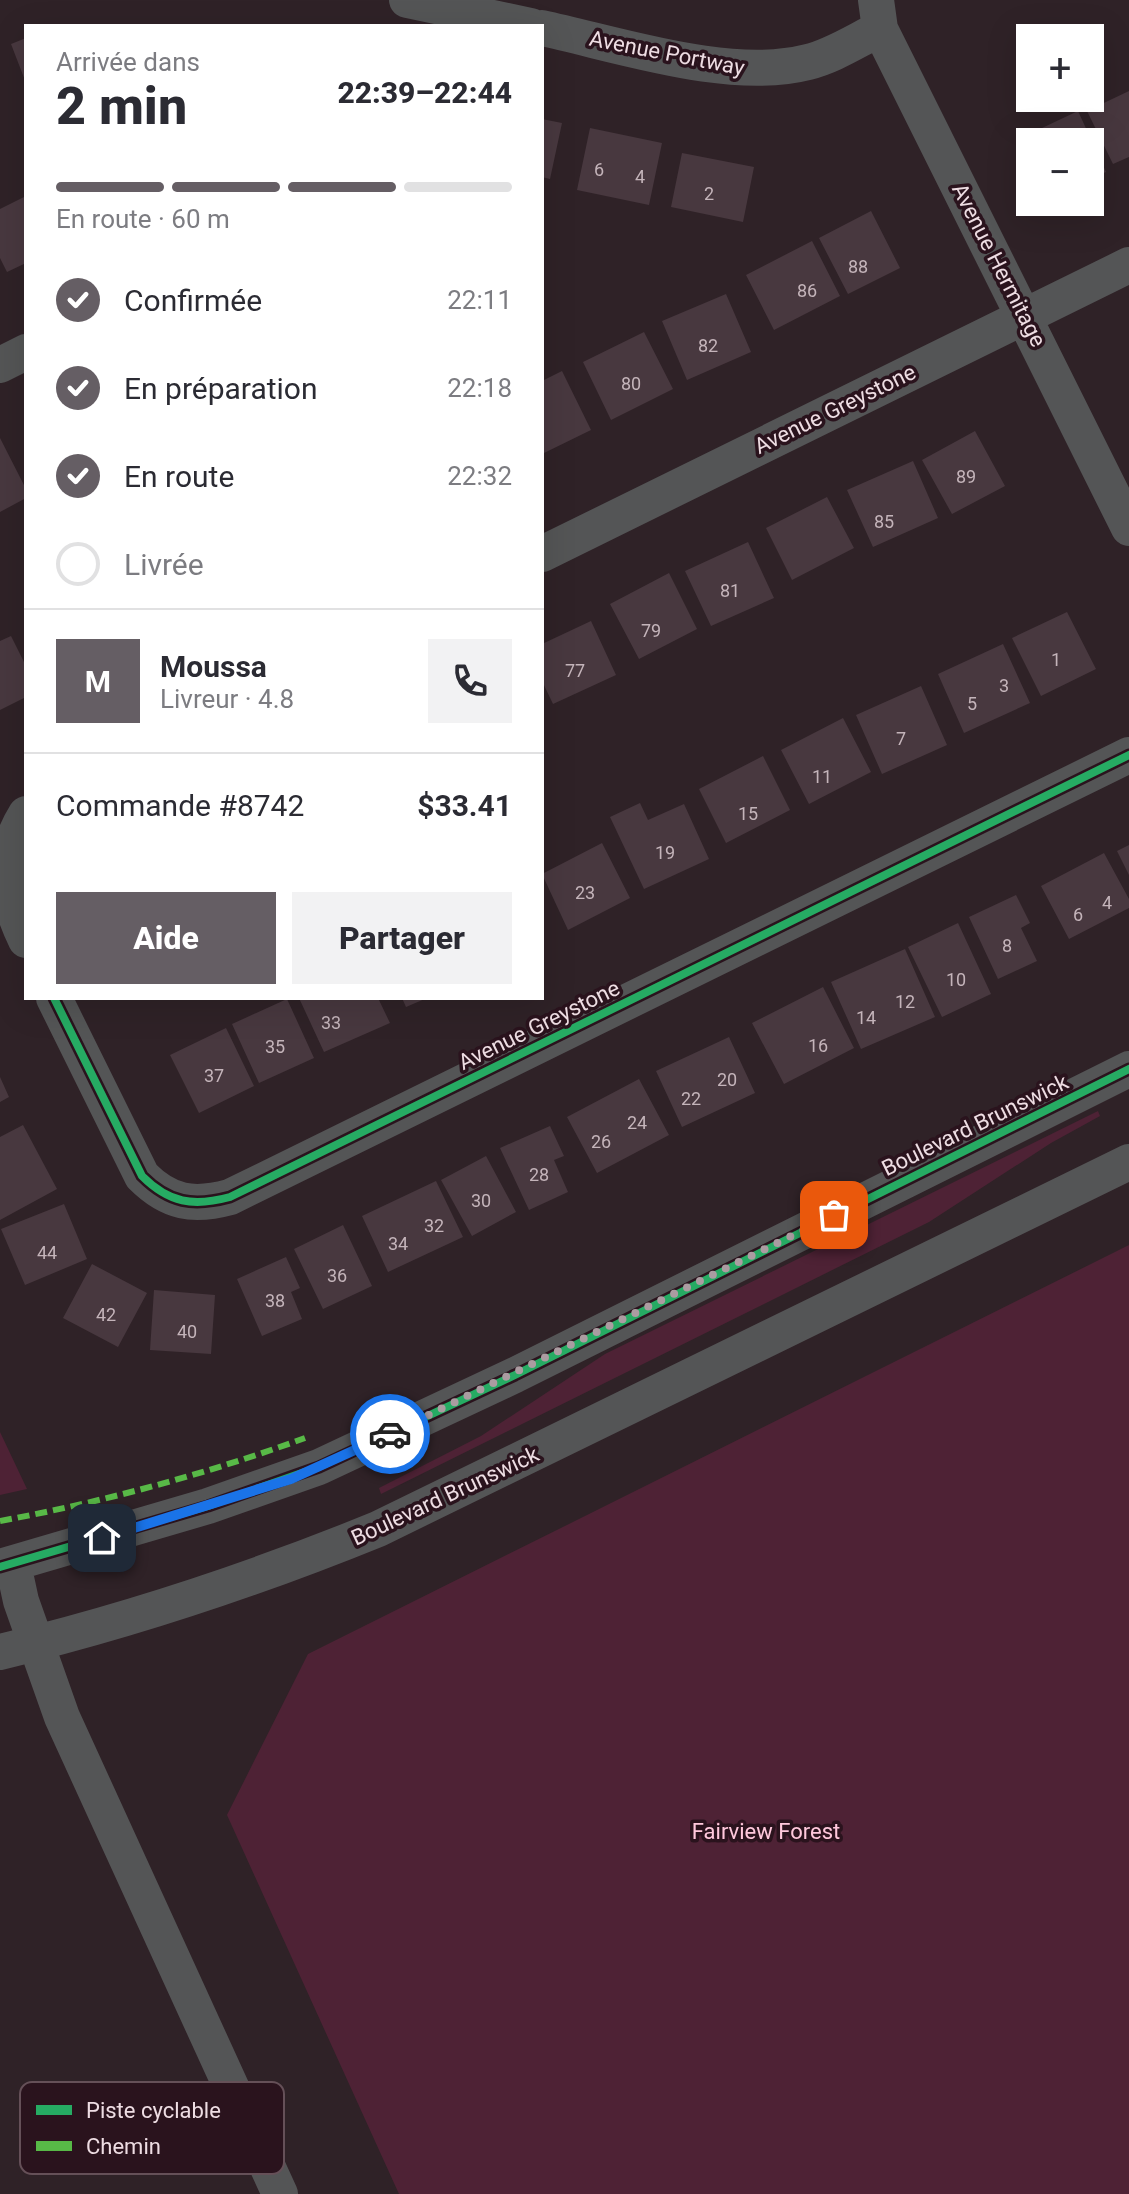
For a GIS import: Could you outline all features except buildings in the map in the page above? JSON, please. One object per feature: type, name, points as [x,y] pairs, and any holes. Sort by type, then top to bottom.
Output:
[{"type":"street","points":[[420,8],[519,24]]},
{"type":"street","name":"Avenue Portway","points":[[544,28],[723,66],[755,69],[816,60],[878,14]]},
{"type":"street","name":"Avenue Hermitage","points":[[878,14],[1129,528]]},
{"type":"street","name":"Avenue Greystone","points":[[544,553],[1129,265]]},
{"type":"street","points":[[0,365],[24,353]]},
{"type":"street","name":"Avenue Greystone","points":[[55,1000],[142,1176],[170,1197],[203,1204],[230,1197],[1129,755]]},
{"type":"street","points":[[24,817],[5,845],[0,870],[3,893],[24,936]]},
{"type":"street","name":"Boulevard Brunswick","points":[[7,1565],[237,1497],[319,1467],[502,1381],[1129,1069]]},
{"type":"street","name":"Boulevard Brunswick","points":[[0,1652],[224,1587],[378,1529],[1129,1162]]},
{"type":"street","points":[[7,1565],[62,1717],[229,2082]]},
{"type":"street","points":[[271,2174],[280,2194]]},
{"type":"green space","points":[[1098,1111],[1100,1116],[1051,1143],[929,1222],[381,1494],[379,1488],[481,1436],[605,1354]]},
{"type":"green space","name":"Fairview Forest","points":[[1129,1245],[1129,2194],[399,2194],[227,1815],[308,1654]]},
{"type":"green space","points":[[0,1432],[27,1489],[0,1495]]},
{"type":"marked path","points":[[0,1521],[154,1486],[305,1438]]},
{"type":"cycle path","points":[[55,1000],[142,1176],[172,1197],[193,1202],[217,1200],[230,1197],[1129,755]]},
{"type":"cycle path","points":[[0,1567],[208,1506],[319,1467],[515,1375],[1129,1069]]},
{"type":"way so far","points":[[390,1434],[834,1215]]},
{"type":"route","points":[[102,1538],[291,1479],[390,1434]]}]
